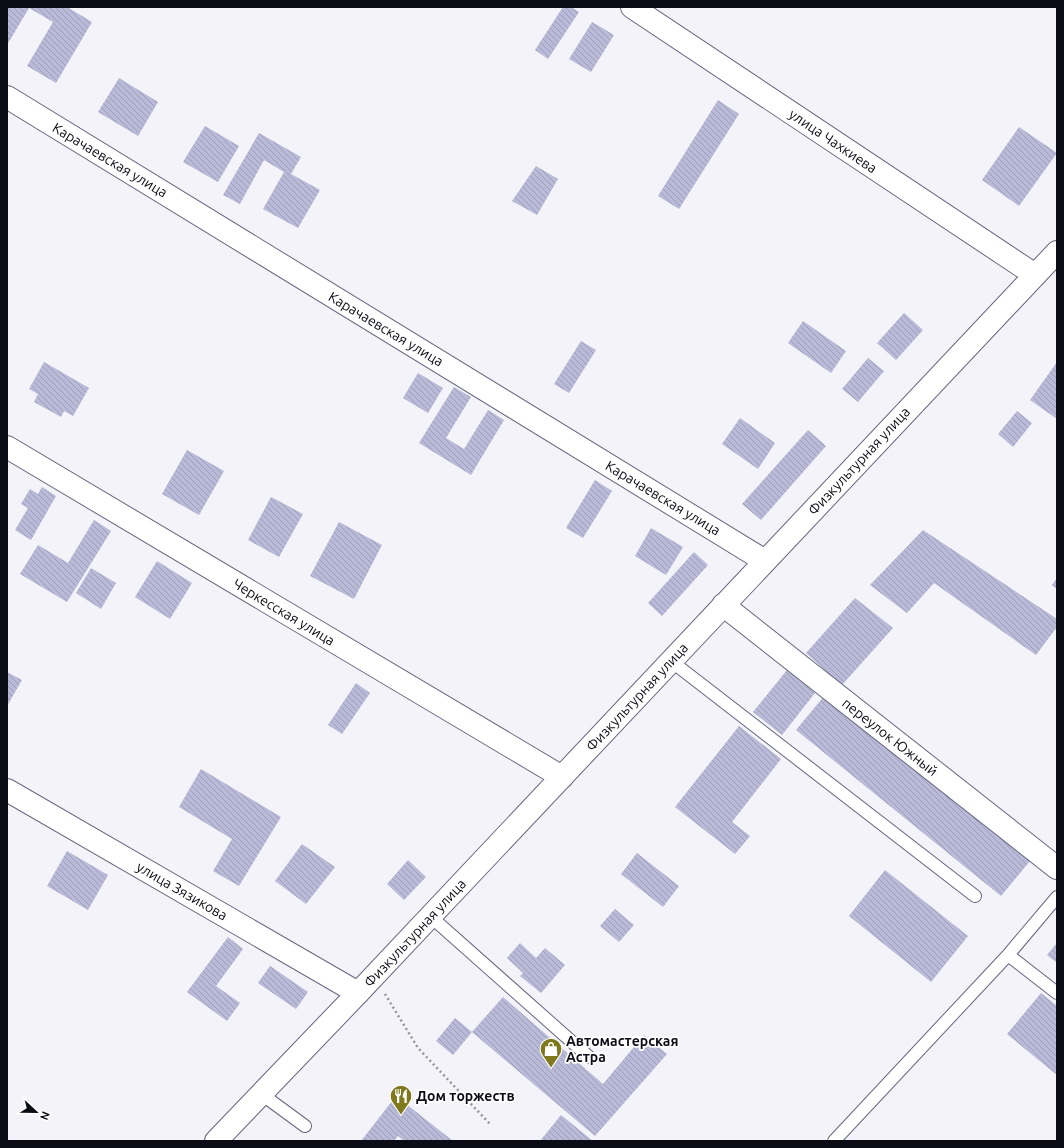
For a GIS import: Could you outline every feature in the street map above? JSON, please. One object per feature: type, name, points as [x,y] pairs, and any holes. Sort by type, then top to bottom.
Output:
[{"type":"street","name":"улица Чахкиева","points":[[632,7],[1035,275]]},
{"type":"street","name":"Карачаевская улица","points":[[7,97],[765,561]]},
{"type":"street","name":"Физкультурная улица","points":[[216,1141],[260,1093],[358,993],[1057,252]]},
{"type":"street","name":"Черкесская улица","points":[[7,447],[562,777]]},
{"type":"street","name":"переулок Южный","points":[[723,606],[1057,868]]},
{"type":"street","name":"улица Зязикова","points":[[7,790],[358,993]]},
{"type":"lane","points":[[671,661],[975,896]]},
{"type":"lane","points":[[834,1141],[1008,955],[1057,897]]},
{"type":"lane","points":[[430,916],[588,1057]]},
{"type":"lane","points":[[1008,955],[1057,993]]},
{"type":"lane","points":[[260,1093],[305,1126]]},
{"type":"path","points":[[374,976],[418,1048],[490,1124]]},
{"type":"building","points":[[7,7],[67,7],[92,22],[56,83],[27,66],[53,22],[29,8],[7,45]]},
{"type":"building","points":[[563,7],[571,7],[579,12],[548,59],[535,50]]},
{"type":"building","points":[[592,22],[614,35],[591,72],[569,59]]},
{"type":"building","points":[[119,78],[158,102],[138,136],[98,112]]},
{"type":"building","points":[[718,100],[739,114],[679,209],[658,196]]},
{"type":"building","points":[[205,126],[239,146],[218,182],[183,162]]},
{"type":"building","points":[[1019,127],[1057,153],[1019,206],[982,180]]},
{"type":"building","points":[[259,133],[301,157],[291,174],[320,190],[298,228],[263,209],[284,172],[264,160],[240,204],[223,195]]},
{"type":"building","points":[[536,166],[558,179],[537,215],[512,201]]},
{"type":"building","points":[[904,313],[923,330],[896,360],[877,343]]},
{"type":"building","points":[[803,321],[846,351],[831,373],[788,343]]},
{"type":"building","points":[[581,341],[596,350],[569,393],[554,384]]},
{"type":"building","points":[[868,358],[884,371],[858,402],[842,389]]},
{"type":"building","points":[[44,362],[89,388],[73,416],[64,411],[61,417],[34,402],[38,394],[29,389]]},
{"type":"building","points":[[1057,362],[1057,419],[1030,400]]},
{"type":"building","points":[[418,373],[443,388],[428,413],[403,398]]},
{"type":"building","points":[[454,387],[471,397],[446,438],[464,449],[488,410],[504,420],[471,475],[419,443]]},
{"type":"building","points":[[1017,411],[1032,423],[1013,447],[998,434]]},
{"type":"building","points":[[740,418],[775,443],[758,469],[722,444]]},
{"type":"building","points":[[808,430],[826,446],[761,520],[742,504]]},
{"type":"building","points":[[187,450],[224,471],[199,515],[162,494]]},
{"type":"building","points":[[595,480],[612,491],[583,538],[566,528]]},
{"type":"building","points":[[42,487],[56,496],[31,540],[15,530],[28,508],[21,504],[30,489],[38,494]]},
{"type":"building","points":[[271,497],[303,514],[279,557],[248,540]]},
{"type":"building","points":[[94,520],[111,531],[67,602],[20,574],[38,545],[68,563]]},
{"type":"building","points":[[339,522],[382,545],[354,599],[310,576]]},
{"type":"building","points":[[651,528],[683,547],[666,575],[635,556]]},
{"type":"building","points":[[923,530],[1057,619],[1057,627],[1036,655],[934,583],[907,613],[870,585]]},
{"type":"building","points":[[694,552],[708,565],[662,616],[648,603]]},
{"type":"building","points":[[157,561],[192,583],[170,619],[135,597]]},
{"type":"building","points":[[91,568],[116,583],[101,609],[76,593]]},
{"type":"building","points":[[1057,578],[1057,589],[1052,585]]},
{"type":"building","points":[[855,598],[893,628],[842,685],[806,653]]},
{"type":"building","points":[[787,670],[815,693],[782,735],[753,712]]},
{"type":"building","points":[[7,672],[22,680],[7,706]]},
{"type":"building","points":[[356,683],[370,693],[342,734],[328,725]]},
{"type":"building","points":[[825,695],[1030,861],[1001,896],[796,730]]},
{"type":"building","points":[[739,726],[781,759],[732,822],[750,836],[735,854],[675,807]]},
{"type":"building","points":[[201,769],[281,817],[239,886],[213,871],[232,839],[179,807]]},
{"type":"building","points":[[302,844],[335,867],[306,904],[275,881]]},
{"type":"building","points":[[67,851],[108,875],[88,910],[47,886]]},
{"type":"building","points":[[637,853],[679,886],[663,907],[621,874]]},
{"type":"building","points":[[408,860],[426,877],[404,900],[387,884]]},
{"type":"building","points":[[885,870],[968,936],[931,982],[849,916]]},
{"type":"building","points":[[615,909],[634,925],[619,942],[600,926]]},
{"type":"building","points":[[228,937],[243,949],[216,986],[240,1003],[227,1021],[187,992]]},
{"type":"building","points":[[520,943],[536,958],[545,948],[565,965],[541,993],[520,976],[523,973],[507,958]]},
{"type":"building","points":[[1057,943],[1057,963],[1047,955]]},
{"type":"building","points":[[270,966],[308,992],[296,1009],[258,983]]},
{"type":"building","points":[[1041,993],[1057,1006],[1057,1075],[1007,1034]]},
{"type":"building","name":"Автомастерская Астра","points":[[503,997],[603,1084],[644,1035],[667,1054],[595,1136],[472,1032]]},
{"type":"building","points":[[455,1018],[472,1032],[453,1055],[436,1041]]},
{"type":"building","name":"Дом торжеств","points":[[396,1096],[453,1141],[404,1141],[398,1136],[394,1141],[361,1141]]},
{"type":"building","points":[[561,1115],[593,1141],[540,1141]]},
{"type":"place","name":"Автомастерская Астра","points":[[551,1068]]},
{"type":"place","name":"Дом торжеств","points":[[401,1116]]}]
